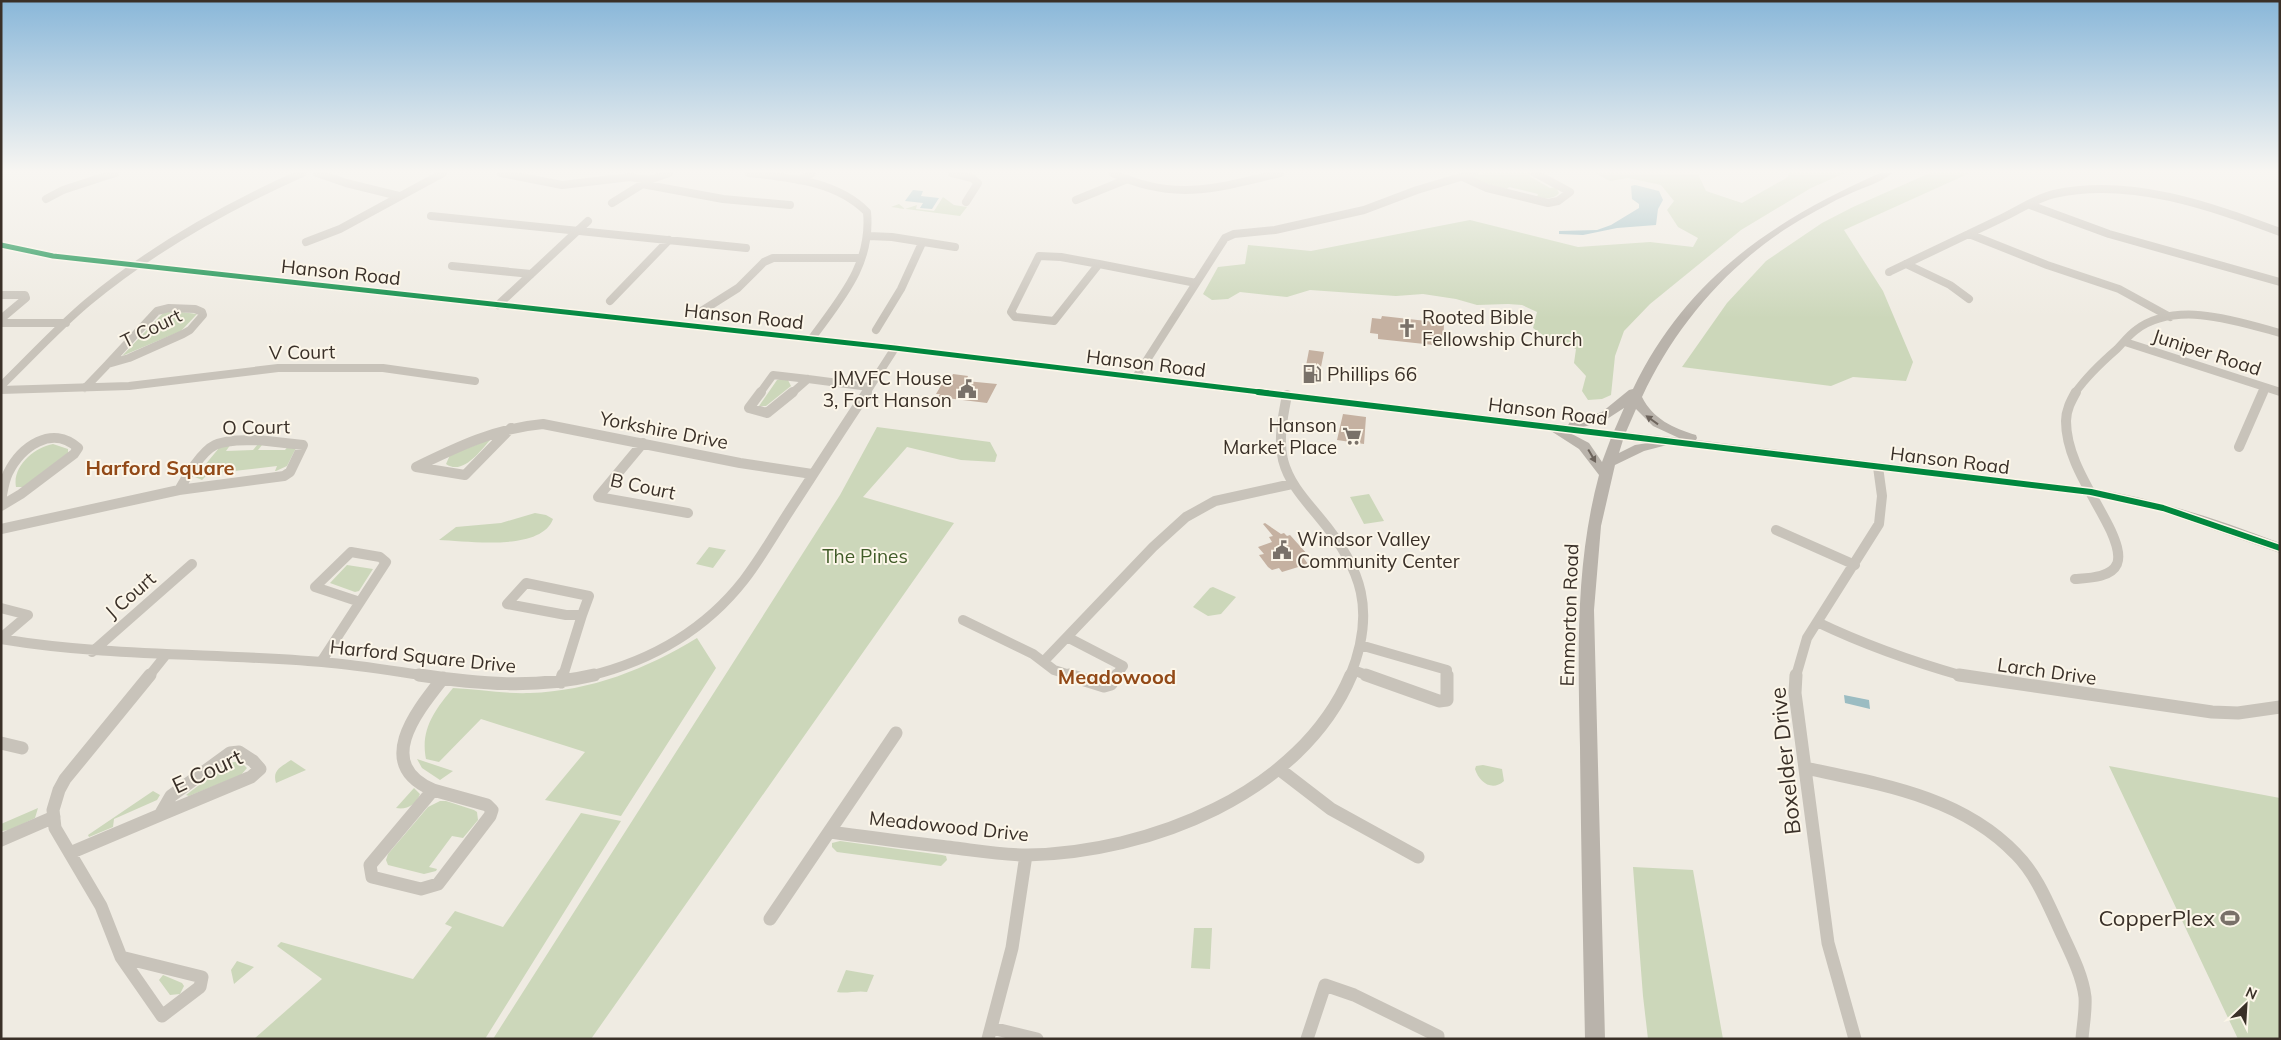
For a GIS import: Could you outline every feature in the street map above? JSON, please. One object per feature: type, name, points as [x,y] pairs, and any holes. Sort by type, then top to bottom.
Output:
[{"type":"street","points":[[1,386],[91,300],[138,265],[209,222]]},
{"type":"street","points":[[306,242],[340,229],[353,222]]},
{"type":"street","points":[[489,222],[746,248]]},
{"type":"street","points":[[498,305],[587,222]]},
{"type":"street","points":[[812,338],[850,284],[869,236],[869,222]]},
{"type":"street","points":[[1136,377],[1221,241],[1229,235],[1275,230],[1313,222]]},
{"type":"street","name":"Emmorton Road","points":[[1595,1039],[1586,634],[1589,564],[1607,468],[1637,392],[1665,340],[1678,322],[1711,284],[1732,264],[1792,222]]},
{"type":"street","points":[[1889,272],[1995,222]]},
{"type":"street","points":[[2075,222],[2109,234],[2280,282]]},
{"type":"street","points":[[2248,222],[2280,232]]},
{"type":"street","points":[[1969,234],[2047,265],[2119,288],[2170,317]]},
{"type":"street","points":[[869,236],[892,237],[955,247]]},
{"type":"street","points":[[610,301],[669,240]]},
{"type":"street","points":[[876,330],[901,290],[922,243]]},
{"type":"street","name":"Hanson Road","points":[[1,245],[53,256],[812,338],[2091,492],[2164,507],[2216,523],[2280,548]]},
{"type":"street","points":[[1099,264],[1054,321],[1015,317],[1011,312],[1039,256],[1061,257],[1099,264],[1196,282]]},
{"type":"street","points":[[700,312],[749,280],[761,264],[769,259],[779,257],[861,258]]},
{"type":"street","points":[[1906,264],[1950,285],[1969,299]]},
{"type":"street","points":[[452,266],[531,274]]},
{"type":"street","points":[[1,295],[21,294],[25,295],[26,298],[1,318]]},
{"type":"street","name":"T Court","points":[[85,388],[107,364],[160,310],[169,308],[195,309],[202,312],[203,315],[183,334],[129,358],[107,364]]},
{"type":"street","points":[[2075,578],[2095,577],[2105,574],[2117,564],[2118,558],[2115,536],[2074,462],[2066,418],[2074,398],[2087,378],[2143,325],[2170,317],[2194,316],[2224,319],[2280,333]]},
{"type":"street","points":[[1,323],[66,324]]},
{"type":"street","name":"Juniper Road","points":[[2125,342],[2280,392]]},
{"type":"street","name":"Harford Square Drive","points":[[1,638],[40,646],[92,652],[321,662],[492,684],[524,685],[561,682],[606,673],[631,665],[672,643],[717,611],[745,578],[895,348]]},
{"type":"street","name":"V Court","points":[[1,390],[129,386],[278,368],[383,368],[475,381]]},
{"type":"street","points":[[809,379],[767,413],[749,408],[773,375],[809,379],[869,387]]},
{"type":"street","points":[[2239,447],[2265,388]]},
{"type":"street","points":[[1544,426],[1572,425],[1597,420],[1618,408],[1637,392],[1644,414],[1662,426],[1684,436],[1730,448]]},
{"type":"street","name":"Meadowood Drive","points":[[831,832],[974,851],[1026,855],[1088,849],[1131,840],[1174,827],[1238,796],[1279,769],[1300,751],[1322,726],[1353,670],[1360,645],[1364,612],[1358,575],[1340,545],[1292,484],[1280,453],[1287,395]]},
{"type":"street","name":"Yorkshire Drive","points":[[511,428],[465,474],[416,467],[484,434],[511,428],[543,424],[643,442],[740,463],[812,474]]},
{"type":"street","points":[[1544,426],[1584,446],[1607,468],[1640,448],[1652,445],[1686,443]]},
{"type":"street","points":[[1,500],[10,470],[30,447],[42,438],[59,438],[74,444],[78,448],[67,460],[1,506]]},
{"type":"street","name":"O Court","points":[[1,529],[75,511],[178,491],[201,486],[284,476],[290,472],[303,445],[290,441],[224,441],[213,446],[178,491]]},
{"type":"street","name":"B Court","points":[[643,442],[598,496],[688,513]]},
{"type":"street","name":"Boxelder Drive","points":[[1855,1039],[1828,943],[1795,693],[1796,675],[1807,638],[1855,565],[1879,524],[1882,487],[1878,467]]},
{"type":"street","points":[[1044,661],[1153,547],[1195,511],[1228,497],[1292,484]]},
{"type":"street","points":[[1776,530],[1855,565]]},
{"type":"street","points":[[321,662],[360,602],[386,562],[380,556],[351,552],[315,587],[360,602]]},
{"type":"street","name":"J Court","points":[[92,652],[192,564]]},
{"type":"street","points":[[561,682],[589,596],[526,583],[507,604],[566,615],[582,615]]},
{"type":"street","points":[[1,608],[28,615],[1,638]]},
{"type":"street","points":[[963,620],[1044,661],[1054,670],[1104,686],[1111,684],[1123,666],[1067,637]]},
{"type":"street","name":"Larch Drive","points":[[1817,622],[1858,642],[1897,657],[1967,677],[2212,712],[2238,713],[2280,707]]},
{"type":"street","points":[[1353,670],[1439,701],[1447,700],[1447,670],[1360,645]]},
{"type":"street","points":[[121,957],[168,967],[202,977],[200,987],[162,1016],[121,957],[101,906],[55,828],[53,810],[65,778],[165,656]]},
{"type":"street","points":[[433,790],[370,864],[372,877],[421,889],[438,884],[490,816],[492,810],[487,805],[433,790],[412,776],[406,766],[402,744],[409,724],[443,678]]},
{"type":"street","name":"Meadowood Drive","points":[[770,919],[831,832],[896,733]]},
{"type":"street","points":[[1,744],[22,748]]},
{"type":"street","name":"E Court","points":[[70,853],[251,777],[260,769],[253,760],[239,752],[230,753],[171,796],[160,815]]},
{"type":"street","points":[[1805,768],[1921,795],[1952,807],[1977,821],[2012,850],[2024,862],[2051,904],[2084,994],[2082,1039]]},
{"type":"street","points":[[1279,769],[1331,809],[1418,857]]},
{"type":"street","points":[[1,840],[54,817]]},
{"type":"street","points":[[1026,855],[1019,922],[1003,992],[990,1034],[1037,1039]]},
{"type":"street","points":[[1307,1039],[1325,985],[1354,995],[1438,1036],[1438,1039]]},
{"type":"green space","points":[[1462,222],[1476,222],[1578,247],[1650,242],[1693,247],[1698,238],[1678,227],[1674,222],[1755,222],[1741,230],[1650,304],[1624,331],[1615,356],[1611,395],[1602,399],[1588,400],[1582,391],[1586,376],[1574,363],[1576,349],[1543,335],[1533,328],[1537,312],[1522,305],[1477,305],[1456,299],[1423,294],[1396,296],[1310,290],[1287,297],[1240,292],[1228,299],[1212,300],[1203,294],[1218,267],[1245,264],[1248,245],[1311,251]]},
{"type":"green space","points":[[1863,222],[1844,230],[1883,291],[1913,362],[1906,381],[1853,377],[1831,386],[1682,367],[1727,303],[1766,261],[1822,223]]},
{"type":"green space","points":[[173,311],[197,314],[181,331],[122,356],[163,313]]},
{"type":"green space","points":[[777,380],[788,380],[791,386],[766,406],[759,406]]},
{"type":"green space","name":"The Pines","points":[[877,427],[990,442],[997,455],[995,462],[961,460],[907,447],[863,497],[954,523],[591,1039],[493,1039],[840,495]]},
{"type":"green space","points":[[491,439],[477,455],[465,464],[459,467],[452,467],[446,464],[450,455]]},
{"type":"green space","points":[[53,444],[68,449],[68,453],[23,487],[16,487],[18,472],[26,459],[39,449]]},
{"type":"green space","points":[[231,444],[226,451],[253,450],[258,444],[262,445],[258,450],[285,450],[289,445],[296,448],[287,466],[276,471],[277,466],[208,474],[202,480],[195,477],[219,448]]},
{"type":"green space","points":[[1369,494],[1384,521],[1364,524],[1350,497]]},
{"type":"green space","points":[[535,513],[546,515],[553,519],[546,529],[534,536],[502,542],[439,540],[456,527],[501,523]]},
{"type":"green space","points":[[709,547],[726,550],[713,568],[696,564]]},
{"type":"green space","points":[[347,565],[373,569],[359,591],[355,592],[330,583]]},
{"type":"green space","points":[[1213,587],[1236,597],[1221,614],[1208,616],[1193,607]]},
{"type":"green space","points":[[697,638],[716,668],[621,816],[545,800],[585,752],[481,719],[439,762],[426,759],[425,738],[427,729],[440,704],[453,688],[530,693],[575,688],[596,683],[638,668]]},
{"type":"green space","points":[[417,759],[453,771],[440,780],[422,768]]},
{"type":"green space","points":[[291,760],[306,770],[276,783],[276,772]]},
{"type":"green space","points":[[240,761],[247,768],[241,775],[189,796],[186,795],[228,763]]},
{"type":"green space","points":[[1483,765],[1502,769],[1504,781],[1495,786],[1486,784],[1475,769],[1476,766]]},
{"type":"green space","name":"CopperPlex","points":[[2109,766],[2280,798],[2280,1039],[2238,1039]]},
{"type":"green space","points":[[414,788],[420,794],[414,804],[396,808]]},
{"type":"green space","points":[[153,791],[160,795],[157,800],[114,819],[113,827],[89,837],[88,835]]},
{"type":"green space","points":[[440,801],[446,801],[474,810],[477,812],[478,820],[463,838],[452,836],[429,867],[437,869],[436,871],[424,874],[388,865],[386,860],[388,854],[428,807]]},
{"type":"green space","points":[[38,808],[35,818],[10,830],[1,831],[1,824]]},
{"type":"green space","points":[[581,813],[621,821],[485,1039],[254,1039],[322,979],[277,946],[281,942],[413,979],[452,927],[445,924],[455,911],[503,927]]},
{"type":"green space","points":[[840,841],[942,855],[946,856],[947,860],[941,866],[837,852],[832,847],[832,843]]},
{"type":"green space","points":[[1633,867],[1693,870],[1723,1039],[1648,1039]]},
{"type":"green space","points":[[1194,928],[1212,928],[1210,969],[1191,968]]},
{"type":"green space","points":[[237,961],[254,967],[234,984],[231,970]]},
{"type":"green space","points":[[846,970],[874,975],[867,992],[837,992]]},
{"type":"green space","points":[[163,975],[182,983],[184,986],[180,994],[170,995],[159,980]]},
{"type":"water","points":[[1617,222],[1656,222],[1656,225],[1617,228],[1583,235],[1559,234],[1559,231],[1597,230]]},
{"type":"water","points":[[1844,695],[1869,700],[1870,709],[1845,703]]},
{"type":"building","name":"Rooted Bible Fellowship Church","points":[[1382,316],[1444,323],[1443,346],[1378,339],[1378,334],[1370,333],[1372,318],[1381,319]]},
{"type":"building","points":[[1309,350],[1324,352],[1319,377],[1304,376]]},
{"type":"building","name":"JMVFC House 3, Fort Hanson","points":[[953,374],[968,376],[966,381],[997,384],[987,403],[938,397],[940,394],[936,394],[946,377],[951,378]]},
{"type":"building","points":[[1343,414],[1366,417],[1364,444],[1337,440]]},
{"type":"building","name":"Windsor Valley Community Center","points":[[1265,523],[1281,534],[1290,535],[1308,555],[1303,557],[1308,564],[1282,572],[1279,568],[1272,570],[1268,567],[1259,555],[1264,554],[1258,547],[1272,542],[1269,537],[1273,536],[1263,524]]},
{"type":"cycle path","points":[[1,245],[53,256],[895,348],[2091,492],[2163,508],[2210,522],[2280,548]]},
{"type":"place","name":"Rooted Bible Fellowship Church","points":[[1407,328]]},
{"type":"place","name":"Phillips 66","points":[[1312,374]]},
{"type":"place","name":"JMVFC House 3, Fort Hanson","points":[[967,389]]},
{"type":"place","name":"Hanson Market Place","points":[[1352,436]]},
{"type":"place","name":"Windsor Valley Community Center","points":[[1282,550]]},
{"type":"place","name":"CopperPlex","points":[[2230,918]]},
{"type":"district","name":"Harford Square","points":[[160,467]]},
{"type":"district","name":"Meadowood","points":[[1117,676]]}]
